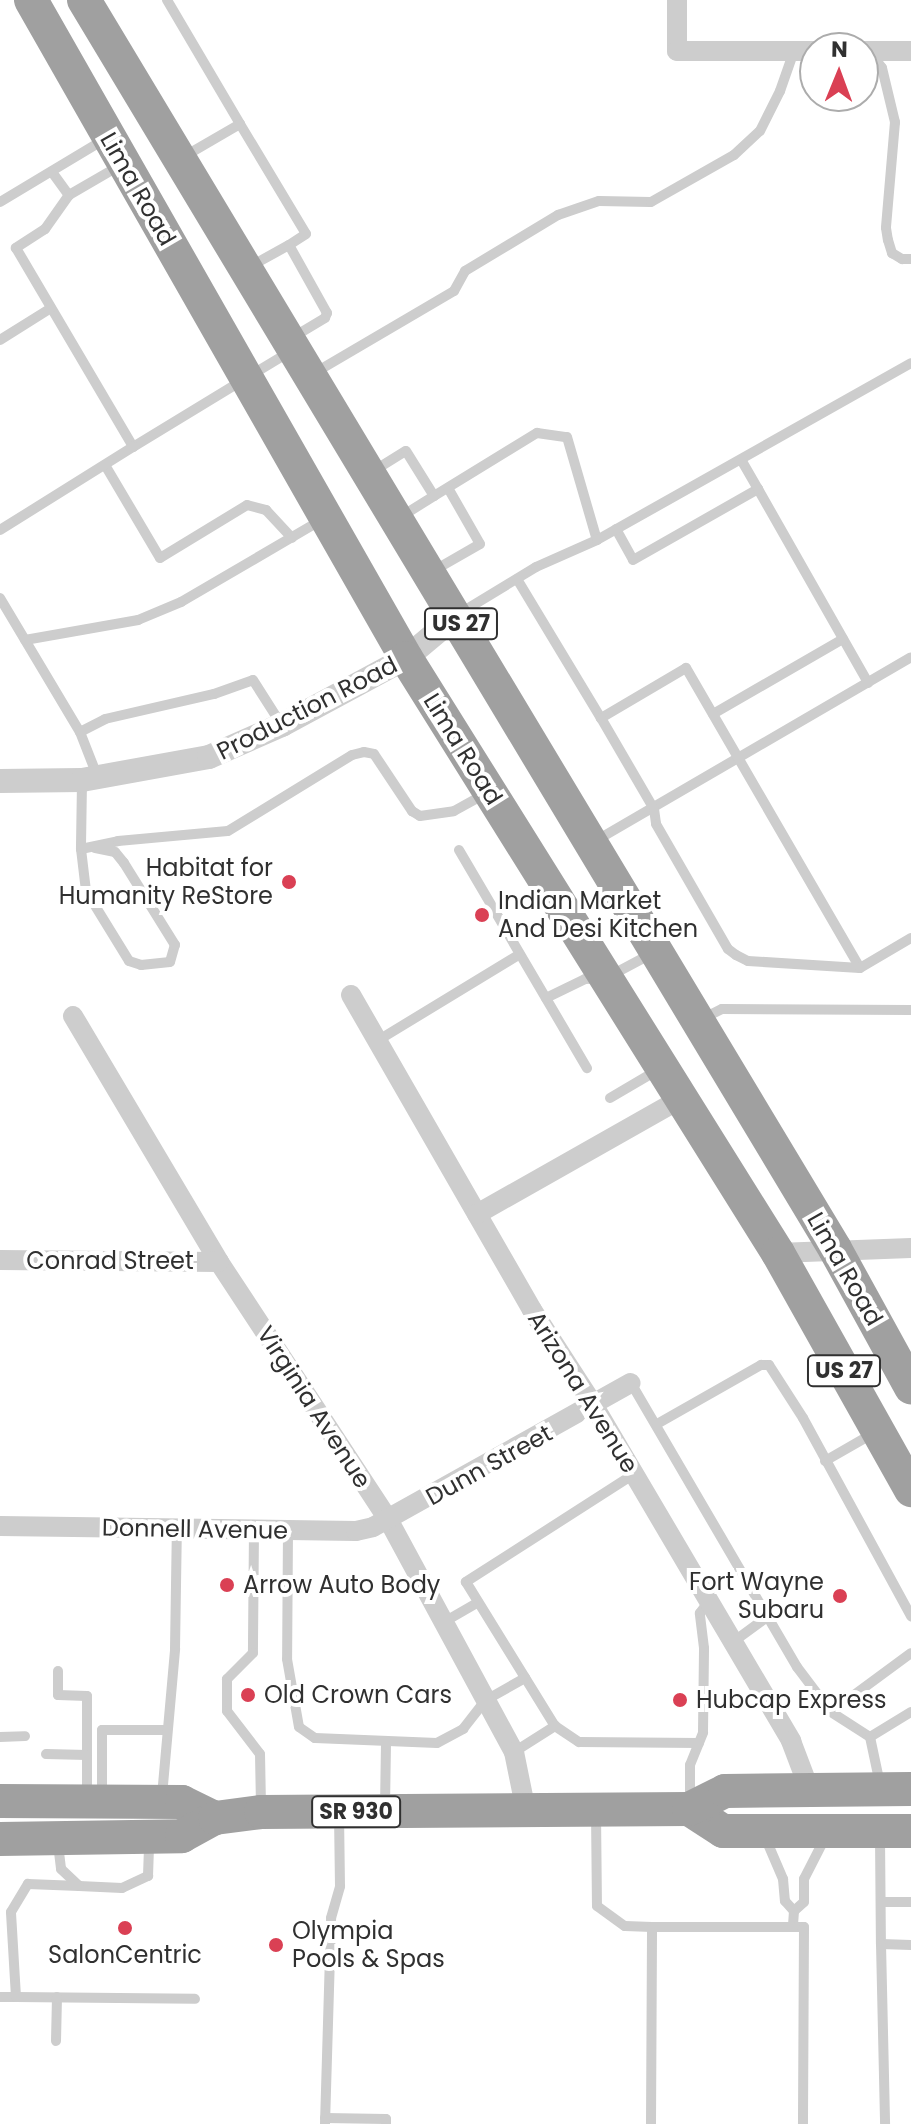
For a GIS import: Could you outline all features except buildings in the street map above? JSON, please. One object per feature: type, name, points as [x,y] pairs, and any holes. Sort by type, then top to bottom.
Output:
[{"type":"highway","name":"Lima Road","points":[[31,0],[406,658],[778,1253],[911,1490]]},
{"type":"highway","name":"Lima Road","points":[[84,0],[835,1249],[911,1387]]},
{"type":"highway","name":"SR 930","points":[[0,1839],[182,1836],[215,1818],[261,1812],[689,1809],[725,1791],[896,1789]]},
{"type":"highway","points":[[0,1801],[182,1802],[215,1818]]},
{"type":"highway","points":[[689,1809],[723,1831],[896,1831]]},
{"type":"street","points":[[677,0],[677,51],[799,51]]},
{"type":"street","points":[[879,51],[911,51]]},
{"type":"street","name":"Production Road","points":[[0,781],[90,779],[209,757],[282,725],[406,658],[456,616]]},
{"type":"street","name":"Arizona Avenue","points":[[351,995],[532,1310],[594,1406],[791,1741],[810,1791]]},
{"type":"street","name":"Virginia Avenue","points":[[73,1016],[219,1262],[389,1521],[514,1752],[526,1811]]},
{"type":"street","points":[[477,1214],[680,1099]]},
{"type":"street","points":[[778,1253],[911,1248]]},
{"type":"street","name":"Conrad Street","points":[[0,1260],[219,1262]]},
{"type":"street","name":"Dunn Street","points":[[389,1521],[631,1383]]},
{"type":"street","name":"Donnell Avenue","points":[[0,1526],[356,1531],[389,1521]]},
{"type":"lane","points":[[167,0],[306,234],[246,269]]},
{"type":"lane","points":[[0,530],[247,378],[454,291],[465,271],[558,215],[599,201],[651,202],[734,155],[760,131],[799,61]]},
{"type":"lane","points":[[879,65],[895,122],[886,228],[892,253],[902,259],[911,259]]},
{"type":"lane","points":[[180,159],[240,124]]},
{"type":"lane","points":[[0,202],[52,172],[116,150]]},
{"type":"lane","points":[[116,150],[69,195],[45,229],[16,248],[133,447]]},
{"type":"lane","points":[[52,172],[69,195]]},
{"type":"lane","points":[[289,245],[327,313],[298,355]]},
{"type":"lane","points":[[0,340],[51,308]]},
{"type":"lane","points":[[456,616],[517,579],[597,540],[911,363]]},
{"type":"lane","points":[[398,520],[537,433],[567,437],[597,540]]},
{"type":"lane","points":[[370,473],[406,451],[434,496]]},
{"type":"lane","points":[[741,459],[868,683]]},
{"type":"lane","points":[[105,465],[160,558],[247,505],[266,510],[292,538]]},
{"type":"lane","points":[[430,573],[480,544],[448,488]]},
{"type":"lane","points":[[616,529],[633,560],[758,489]]},
{"type":"lane","points":[[25,640],[138,620],[181,602],[326,518]]},
{"type":"lane","points":[[517,579],[654,809],[656,824],[728,949],[748,961],[860,968],[911,938]]},
{"type":"lane","points":[[0,598],[80,732],[90,779],[81,849],[86,891],[122,954],[141,965],[170,962],[175,945],[124,863],[115,852],[81,849]]},
{"type":"lane","points":[[713,714],[843,639]]},
{"type":"lane","points":[[592,843],[910,660]]},
{"type":"lane","points":[[601,718],[686,668],[860,968]]},
{"type":"lane","points":[[80,732],[105,719],[214,694],[253,680],[282,725]]},
{"type":"lane","points":[[81,849],[118,841],[228,831],[352,755],[364,752],[374,754],[412,811],[420,816],[454,811],[489,791]]},
{"type":"lane","points":[[459,850],[587,1068]]},
{"type":"lane","points":[[546,998],[585,979],[606,978],[657,951]]},
{"type":"lane","points":[[377,1041],[520,954]]},
{"type":"lane","points":[[698,1020],[722,1009],[911,1010]]},
{"type":"lane","points":[[610,1098],[661,1068]]},
{"type":"lane","points":[[657,1424],[761,1365],[769,1365],[911,1616]]},
{"type":"lane","points":[[631,1383],[797,1667],[831,1712],[870,1737],[896,1789]]},
{"type":"lane","points":[[825,1461],[877,1431]]},
{"type":"lane","points":[[634,1474],[466,1582],[555,1726],[579,1742],[699,1743]]},
{"type":"lane","points":[[162,1802],[175,1649],[177,1528]]},
{"type":"lane","points":[[254,1529],[253,1653],[227,1679],[227,1711],[260,1754],[261,1812]]},
{"type":"lane","points":[[288,1530],[287,1659],[299,1727],[315,1738],[437,1743],[463,1729],[486,1700],[525,1678]]},
{"type":"lane","points":[[689,1809],[690,1765],[703,1732],[700,1613],[709,1601]]},
{"type":"lane","points":[[444,1622],[478,1602]]},
{"type":"lane","points":[[733,1642],[767,1617]]},
{"type":"lane","points":[[831,1712],[893,1670],[911,1653]]},
{"type":"lane","points":[[58,1671],[58,1695],[87,1696],[87,1755],[95,1801]]},
{"type":"lane","points":[[870,1737],[911,1712]]},
{"type":"lane","points":[[514,1752],[555,1726]]},
{"type":"lane","points":[[95,1801],[102,1730],[167,1730]]},
{"type":"lane","points":[[0,1737],[25,1736]]},
{"type":"lane","points":[[385,1812],[386,1741]]},
{"type":"lane","points":[[46,1754],[87,1755]]},
{"type":"lane","points":[[596,1810],[597,1906],[625,1926],[804,1927],[803,2124]]},
{"type":"lane","points":[[339,1812],[340,1886],[331,1918],[325,2121],[386,2119],[386,2124]]},
{"type":"lane","points":[[793,1927],[794,1911],[804,1902],[804,1879],[829,1830]]},
{"type":"lane","points":[[763,1831],[783,1879],[785,1901],[794,1911]]},
{"type":"lane","points":[[885,2124],[881,1902],[896,1831]]},
{"type":"lane","points":[[16,1997],[11,1912],[28,1884],[122,1888],[148,1876],[149,1836]]},
{"type":"lane","points":[[58,1837],[61,1869],[79,1886]]},
{"type":"lane","points":[[881,1902],[911,1902]]},
{"type":"lane","points":[[651,2124],[652,1927]]},
{"type":"lane","points":[[881,1944],[911,1945]]},
{"type":"lane","points":[[0,1997],[195,1999]]},
{"type":"lane","points":[[56,2041],[57,1997]]},
{"type":"place","name":"Habitat for Humanity ReStore","points":[[289,882]]},
{"type":"place","name":"Indian Market And Desi Kitchen","points":[[482,915]]},
{"type":"place","name":"Arrow Auto Body","points":[[227,1585]]},
{"type":"place","name":"Fort Wayne Subaru","points":[[840,1596]]},
{"type":"place","name":"Old Crown Cars","points":[[248,1695]]},
{"type":"place","name":"Hubcap Express","points":[[680,1700]]},
{"type":"place","name":"SalonCentric","points":[[125,1928]]},
{"type":"place","name":"Olympia Pools & Spas","points":[[276,1945]]}]
